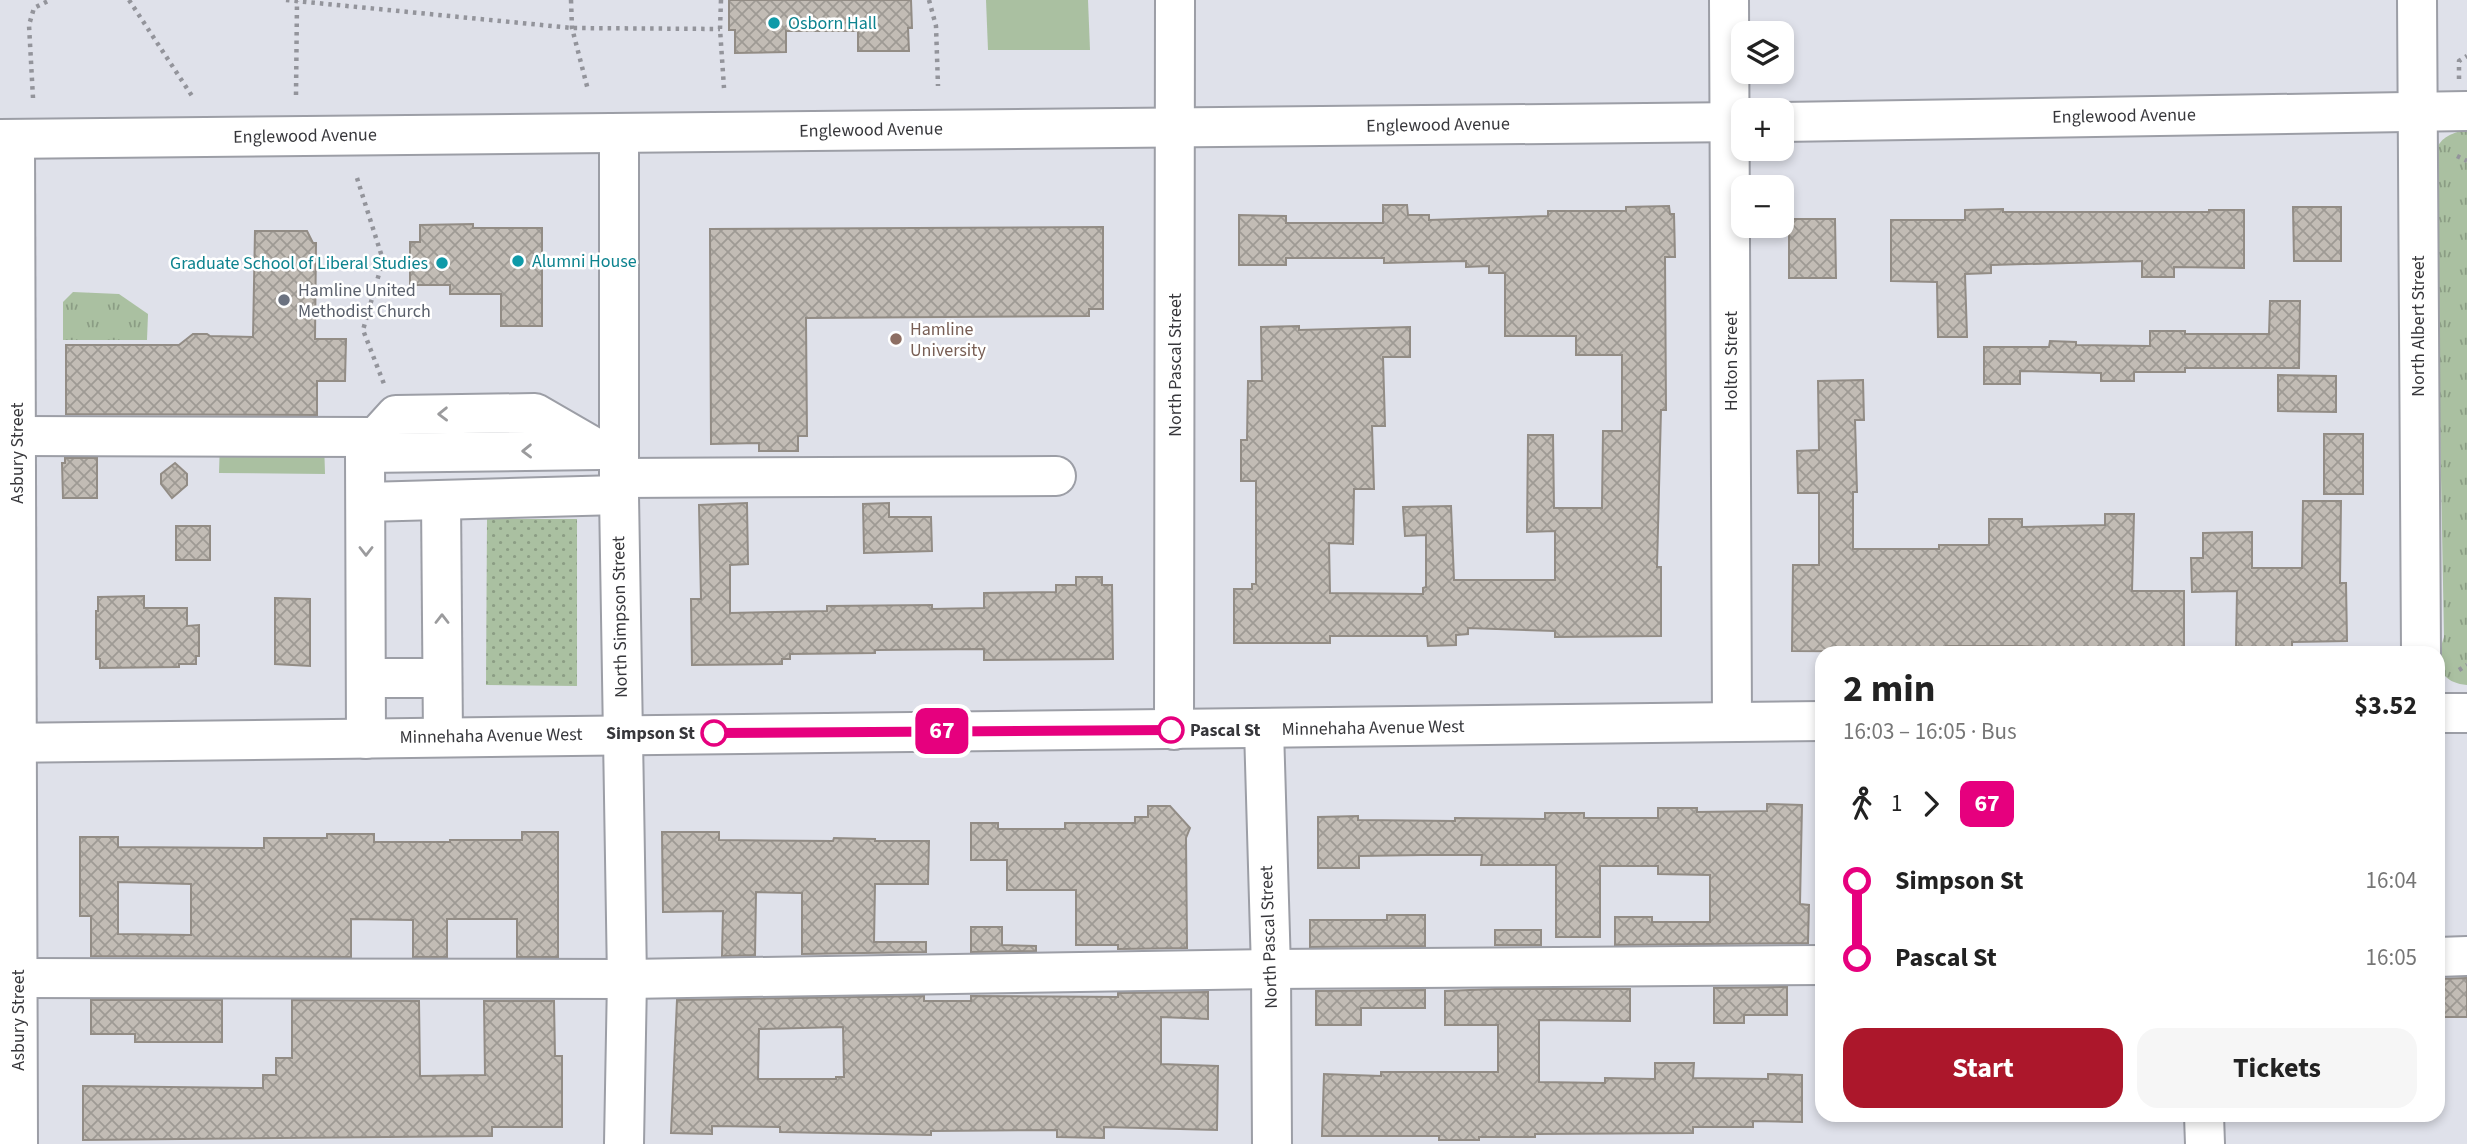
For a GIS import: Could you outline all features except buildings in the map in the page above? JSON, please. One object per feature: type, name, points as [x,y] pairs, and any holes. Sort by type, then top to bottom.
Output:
[{"type":"street","name":"North Pascal Street","points":[[1174,730],[1175,0]]},
{"type":"street","name":"Holton Street","points":[[1729,0],[1735,98]]},
{"type":"street","name":"North Albert Street","points":[[2417,0],[2421,646]]},
{"type":"street","name":"Englewood Avenue","points":[[1794,122],[2467,111]]},
{"type":"street","name":"Englewood Avenue","points":[[8,139],[1731,122]]},
{"type":"street","name":"North Simpson Street","points":[[619,133],[614,469],[627,979],[624,1144]]},
{"type":"street","name":"Asbury Street","points":[[8,139],[17,436],[8,743],[18,978],[18,1144]]},
{"type":"street","name":"Holton Street","points":[[1732,722],[1737,161]]},
{"type":"street","points":[[366,739],[366,502],[379,435]]},
{"type":"street","points":[[17,436],[379,435],[614,469],[1056,476]]},
{"type":"street","points":[[366,502],[441,500],[614,469]]},
{"type":"street","points":[[441,500],[443,737]]},
{"type":"street","points":[[366,678],[442,678]]},
{"type":"street","points":[[2445,713],[2467,713]]},
{"type":"street","name":"Minnehaha Avenue West","points":[[8,743],[1815,721]]},
{"type":"street","name":"North Pascal Street","points":[[1264,729],[1271,969],[1272,1144]]},
{"type":"street","points":[[2445,957],[2467,956]]},
{"type":"street","points":[[18,978],[627,979],[1271,969],[1815,965]]},
{"type":"street","points":[[2204,1122],[2205,1144]]},
{"type":"path","points":[[33,98],[29,25],[34,8],[50,0]]},
{"type":"path","points":[[129,0],[192,96]]},
{"type":"path","points":[[286,0],[572,28],[720,29]]},
{"type":"path","points":[[296,95],[297,0]]},
{"type":"path","points":[[571,0],[572,28],[588,90]]},
{"type":"path","points":[[721,0],[724,88]]},
{"type":"path","points":[[929,0],[936,26],[937,86]]},
{"type":"path","points":[[2459,61],[2467,56]]},
{"type":"path","points":[[2457,156],[2467,161]]},
{"type":"path","points":[[357,178],[383,260],[363,330],[379,435]]},
{"type":"path","points":[[2459,670],[2467,665]]},
{"type":"green space","points":[[986,0],[1088,0],[1090,50],[988,50]]},
{"type":"green space","points":[[2467,131],[2467,685],[2445,676],[2445,646],[2442,646],[2444,637],[2435,153],[2439,144],[2451,135]]},
{"type":"green space","points":[[73,292],[119,294],[148,314],[147,340],[63,340],[63,302]]},
{"type":"green space","points":[[220,439],[324,442],[325,474],[219,473]]},
{"type":"green space","points":[[487,519],[577,519],[577,686],[486,685]]},
{"type":"bus line","name":"67","points":[[714,733],[1171,730]]},
{"type":"place","name":"Osborn Hall","points":[[774,23]]},
{"type":"place","name":"Alumni House","points":[[518,261]]},
{"type":"place","name":"Graduate School of Liberal Studies","points":[[442,263]]},
{"type":"place","name":"Hamline United Methodist Church","points":[[284,300]]},
{"type":"place","name":"Hamline University","points":[[896,339]]},
{"type":"place","name":"Pascal St","points":[[1171,730]]},
{"type":"place","name":"Simpson St","points":[[714,733]]}]
